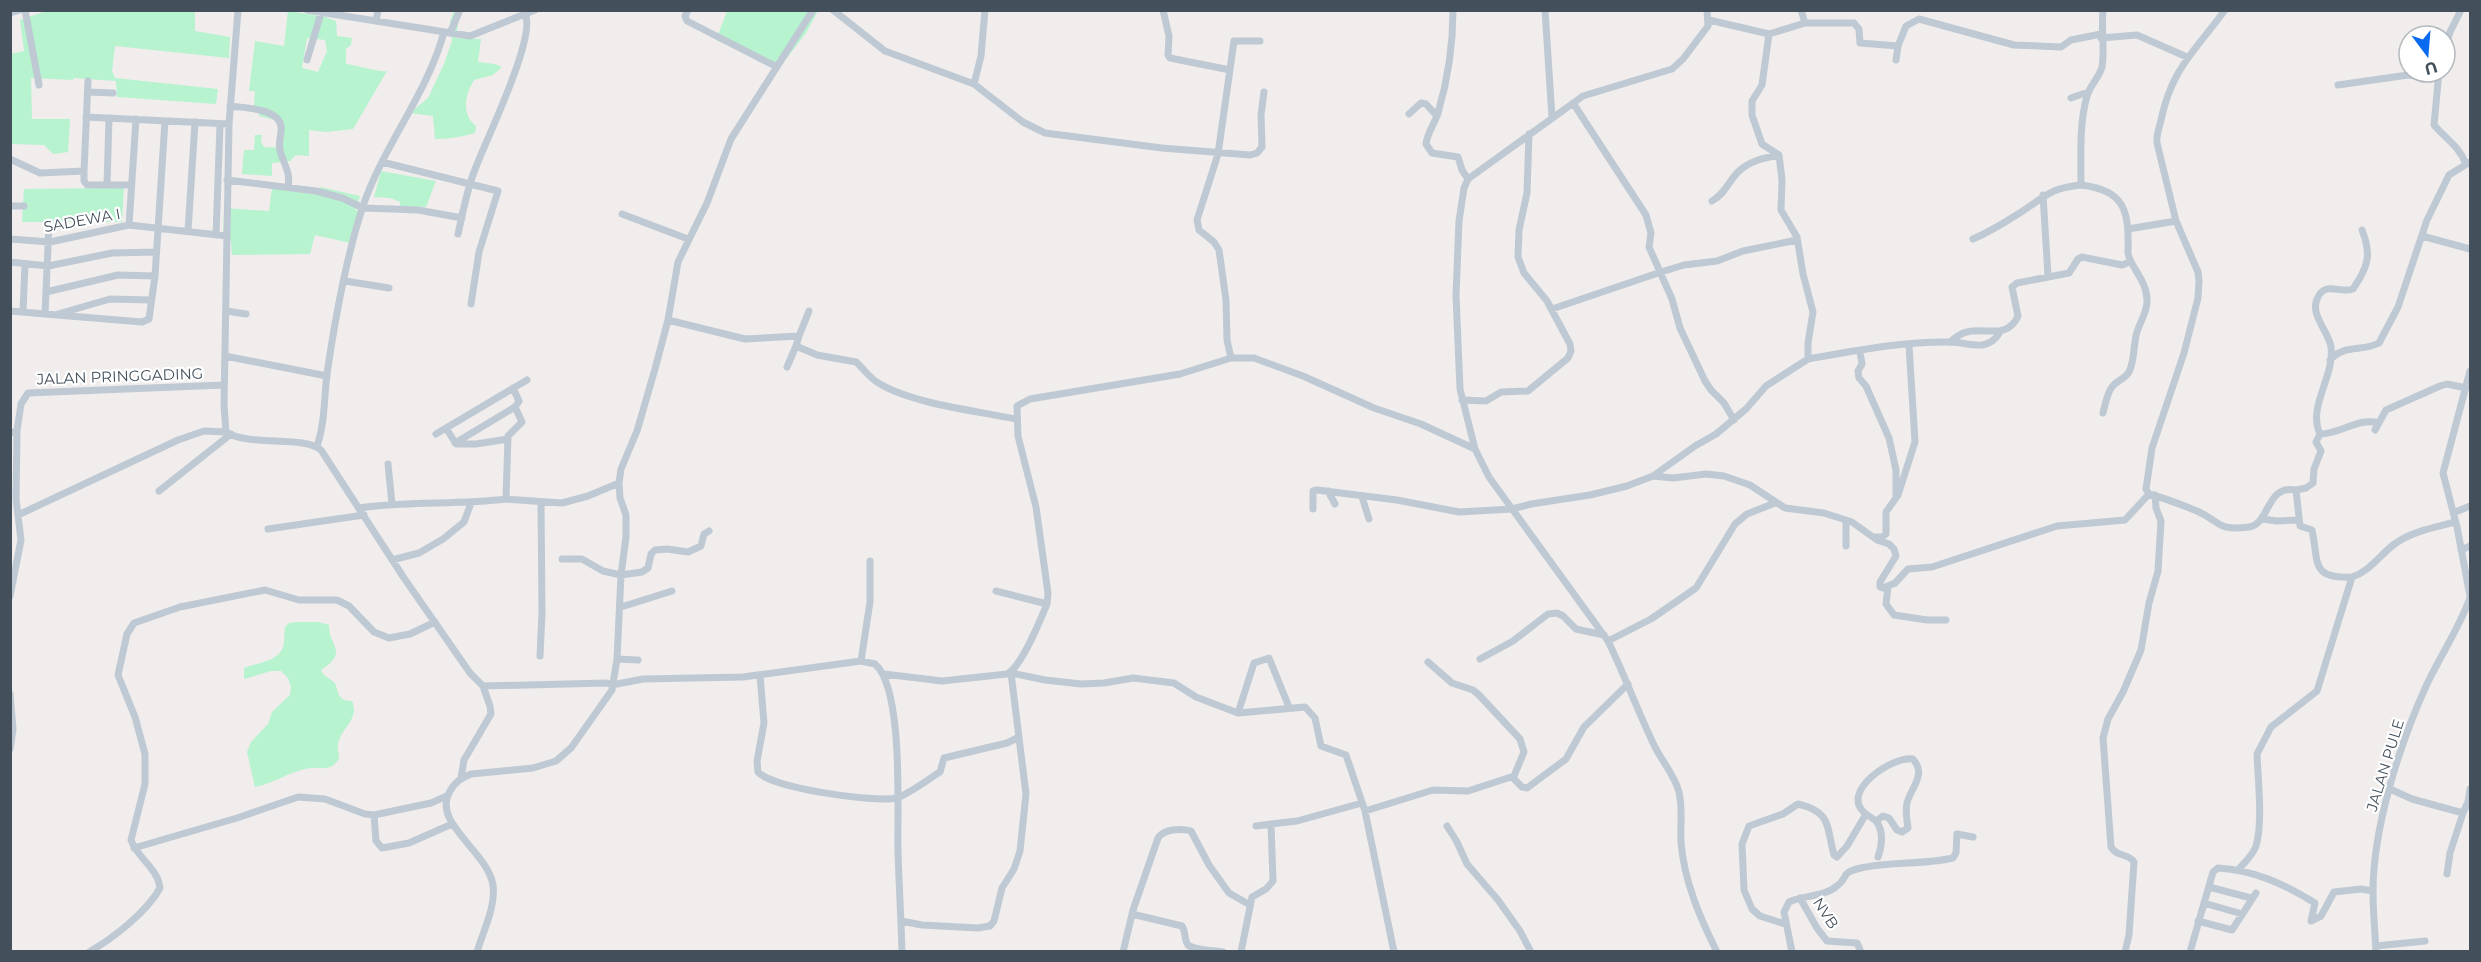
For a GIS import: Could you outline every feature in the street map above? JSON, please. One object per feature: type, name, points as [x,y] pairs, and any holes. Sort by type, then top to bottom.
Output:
[{"type":"street","points":[[11,12],[22,10],[39,85]]},
{"type":"street","points":[[216,235],[224,124],[230,106],[238,10]]},
{"type":"street","points":[[307,10],[470,36],[535,10]]},
{"type":"street","points":[[376,21],[378,10]]},
{"type":"street","points":[[317,446],[321,431],[327,376],[345,281],[363,208],[382,162],[460,10]]},
{"type":"street","points":[[688,10],[685,16],[687,21],[777,67]]},
{"type":"street","points":[[461,778],[471,774],[533,768],[564,756],[612,690],[617,659],[626,515],[620,498],[621,469],[640,424],[668,320],[676,267],[707,203],[731,139],[813,10]]},
{"type":"street","points":[[833,10],[885,51],[974,84],[1023,122],[1045,133],[1218,154],[1250,155],[1260,150],[1263,143],[1261,115],[1264,92]]},
{"type":"street","points":[[974,84],[981,56],[985,10]]},
{"type":"street","points":[[1163,10],[1168,27],[1170,58],[1230,70]]},
{"type":"street","points":[[1453,10],[1452,48],[1448,77],[1437,116],[1426,140],[1427,148],[1435,154],[1458,157],[1462,172],[1468,179]]},
{"type":"street","points":[[1545,10],[1552,118]]},
{"type":"street","points":[[1707,10],[1708,26],[1690,51],[1672,69],[1593,92],[1573,103],[1468,179],[1462,196],[1456,295],[1462,400],[1475,450],[1489,477],[1606,638],[1655,746],[1678,790],[1682,815],[1681,843],[1686,870],[1698,911],[1717,951]]},
{"type":"street","points":[[1801,10],[1806,22]]},
{"type":"street","points":[[2081,186],[2082,123],[2088,92],[2099,75],[2102,65],[2103,10]]},
{"type":"street","points":[[2125,951],[2129,935],[2134,862],[2130,856],[2115,853],[2110,847],[2103,738],[2108,719],[2123,692],[2141,650],[2149,603],[2158,571],[2162,521],[2152,494],[2146,487],[2152,448],[2174,390],[2198,298],[2198,272],[2171,222],[2157,138],[2168,94],[2187,57],[2225,10]]},
{"type":"street","points":[[2455,24],[2461,10]]},
{"type":"street","points":[[307,60],[321,13]]},
{"type":"street","points":[[458,234],[470,183],[501,110],[527,29],[527,20],[521,14]]},
{"type":"street","points":[[1896,60],[1898,46],[1906,26],[1919,19],[2014,45],[2061,46],[2071,40],[2138,35],[2187,57]]},
{"type":"street","points":[[1709,20],[1768,34],[1806,22],[1854,23],[1858,26],[1861,44],[1898,46]]},
{"type":"street","points":[[1768,34],[1762,85],[1752,101],[1752,115],[1762,144],[1779,155]]},
{"type":"street","points":[[1231,358],[1227,340],[1226,300],[1220,250],[1214,242],[1201,233],[1197,225],[1218,154],[1234,41],[1260,41]]},
{"type":"street","points":[[2338,86],[2397,77]]},
{"type":"street","points":[[88,81],[84,171],[86,184],[131,185]]},
{"type":"street","points":[[2330,360],[2338,352],[2346,349],[2379,343],[2398,307],[2402,288],[2422,236],[2449,176],[2468,163],[2451,140],[2434,124],[2437,84]]},
{"type":"street","points":[[87,92],[113,93]]},
{"type":"street","points":[[2071,98],[2088,92]]},
{"type":"street","points":[[1409,114],[1421,103],[1426,104],[1437,116]]},
{"type":"street","points":[[1573,103],[1646,215],[1651,232],[1649,248],[1661,272],[1680,328],[1705,381],[1724,403],[1734,420]]},
{"type":"street","points":[[230,106],[254,109],[273,115],[279,120],[280,152],[289,175],[288,187]]},
{"type":"street","points":[[86,117],[224,124]]},
{"type":"street","points":[[107,185],[110,118]]},
{"type":"street","points":[[129,225],[136,119]]},
{"type":"street","points":[[10,311],[146,322],[149,319],[155,276],[165,121]]},
{"type":"street","points":[[188,231],[195,122]]},
{"type":"street","points":[[224,124],[228,216],[224,385],[228,433]]},
{"type":"street","points":[[1462,400],[1486,401],[1504,391],[1528,391],[1568,358],[1571,351],[1570,344],[1551,309],[1524,273],[1518,257],[1520,230],[1527,194],[1529,134]]},
{"type":"street","points":[[1712,201],[1724,193],[1744,167],[1760,159],[1779,155]]},
{"type":"street","points":[[1779,155],[1782,180],[1781,210],[1793,228],[1797,240],[1813,312],[1808,359]]},
{"type":"street","points":[[10,159],[40,173],[84,171]]},
{"type":"street","points":[[382,162],[498,191],[479,252],[471,304]]},
{"type":"street","points":[[227,180],[331,194],[363,208],[418,210],[462,218]]},
{"type":"street","points":[[1973,239],[2056,189],[2081,186],[2100,187],[2115,195],[2123,208],[2128,229],[2130,262],[2141,275],[2147,301],[2135,340],[2130,369],[2125,377],[2111,387],[2103,413]]},
{"type":"street","points":[[2043,195],[2048,276]]},
{"type":"street","points":[[10,206],[24,206]]},
{"type":"street","points":[[622,214],[688,239]]},
{"type":"street","points":[[217,216],[228,216]]},
{"type":"street","points":[[2128,229],[2171,222]]},
{"type":"street","points":[[45,314],[50,224]]},
{"type":"street","name":"SADEWA I","points":[[10,238],[50,242],[129,225],[227,236]]},
{"type":"street","points":[[2152,494],[2196,510],[2215,524],[2226,528],[2257,525],[2263,519],[2266,506],[2275,497],[2286,490],[2306,488],[2313,483],[2314,469],[2321,451],[2316,441],[2320,434],[2316,423],[2331,348],[2316,312],[2316,300],[2325,289],[2330,287],[2344,290],[2353,288],[2363,274],[2367,265],[2368,244],[2362,230]]},
{"type":"street","points":[[2422,236],[2470,249]]},
{"type":"street","points":[[1551,309],[1684,265],[1717,261],[1743,251],[1797,240]]},
{"type":"street","points":[[10,262],[48,266],[112,253],[156,252]]},
{"type":"street","points":[[1313,509],[1313,491],[1397,500],[1458,512],[1512,509],[1618,489],[1653,476],[1734,420],[1766,386],[1808,359],[1860,352],[1876,346],[1950,342],[1982,345],[1993,341],[2000,332],[2013,324],[2018,316],[2013,287],[2017,283],[2069,273],[2078,259],[2082,257],[2122,265],[2130,262]]},
{"type":"street","points":[[23,312],[25,264]]},
{"type":"street","points":[[46,292],[118,275],[155,276]]},
{"type":"street","points":[[345,281],[389,288]]},
{"type":"street","points":[[56,315],[110,299],[151,300]]},
{"type":"street","points":[[226,311],[246,314]]},
{"type":"street","points":[[787,367],[810,311]]},
{"type":"street","points":[[668,320],[745,339],[799,336]]},
{"type":"street","points":[[1950,342],[1965,332],[2000,332]]},
{"type":"street","points":[[1872,537],[1882,537],[1886,534],[1886,513],[1896,497],[1915,442],[1909,345]]},
{"type":"street","points":[[796,346],[817,355],[856,362],[863,372],[880,384],[921,399],[1016,419]]},
{"type":"street","points":[[1860,352],[1862,364],[1858,371],[1859,378],[1866,386],[1889,438],[1896,470],[1896,497]]},
{"type":"street","points":[[225,356],[327,376]]},
{"type":"street","points":[[901,921],[922,925],[978,928],[990,926],[994,921],[1002,888],[1014,869],[1020,851],[1026,794],[1011,673],[1020,661],[1047,604],[1049,585],[1035,507],[1018,436],[1017,406],[1030,399],[1180,374],[1231,358],[1254,358],[1374,408],[1421,424],[1475,450]]},
{"type":"street","name":"JALAN PULE","points":[[2376,949],[2373,891],[2380,829],[2390,789],[2415,712],[2428,681],[2464,617],[2470,597],[2462,550],[2443,473],[2470,371]]},
{"type":"street","points":[[436,434],[526,380]]},
{"type":"street","points":[[2320,434],[2334,432],[2360,422],[2377,427],[2386,410],[2440,386],[2447,384],[2466,388]]},
{"type":"street","name":"JALAN PRINGGADING","points":[[14,432],[21,404],[28,393],[224,385]]},
{"type":"street","points":[[455,443],[515,407],[519,401],[513,388]]},
{"type":"street","points":[[506,500],[508,440],[510,432],[522,423],[515,407]]},
{"type":"street","points":[[446,428],[455,443]]},
{"type":"street","points":[[18,515],[178,440],[204,431],[317,446],[328,458],[392,560],[470,673],[483,686],[490,706],[490,714],[464,760],[461,778],[447,796],[431,803],[374,815],[365,814],[326,799],[298,797],[237,818],[134,848]]},
{"type":"street","points":[[10,596],[21,540],[16,499],[14,432]]},
{"type":"street","points":[[159,491],[228,433]]},
{"type":"street","points":[[455,443],[472,445],[508,440]]},
{"type":"street","points":[[388,464],[393,504]]},
{"type":"street","points":[[1653,476],[1673,478],[1706,474],[1725,476],[1750,485],[1785,508],[1824,513],[1846,520],[1894,549],[1896,556],[1880,585],[1881,588],[1895,583],[1908,569],[1932,567],[2057,526],[2125,520],[2152,494]]},
{"type":"street","points":[[359,508],[393,504],[506,500],[562,503],[576,500],[619,483]]},
{"type":"street","points":[[2296,490],[2300,527],[2312,530],[2315,559],[2321,571],[2333,578],[2352,577],[2363,573],[2398,541],[2455,522]]},
{"type":"street","points":[[1328,491],[1335,504]]},
{"type":"street","points":[[1362,497],[1369,519]]},
{"type":"street","points":[[540,656],[543,613],[541,502]]},
{"type":"street","points":[[392,560],[419,553],[443,539],[464,522],[471,503]]},
{"type":"street","points":[[1480,660],[1513,641],[1548,614],[1557,613],[1576,629],[1606,638],[1651,619],[1696,588],[1735,524],[1747,514],[1775,503]]},
{"type":"street","points":[[2453,513],[2470,506]]},
{"type":"street","points":[[268,529],[364,515]]},
{"type":"street","points":[[2263,519],[2298,520]]},
{"type":"street","points":[[1846,520],[1846,546]]},
{"type":"street","points":[[562,559],[582,559],[603,571],[621,575],[647,570],[651,554],[658,549],[688,552],[697,549],[702,544],[704,534],[710,531]]},
{"type":"street","points":[[2462,550],[2470,546]]},
{"type":"street","points":[[861,661],[870,602],[870,561]]},
{"type":"street","points":[[2239,869],[2252,854],[2256,845],[2258,828],[2257,754],[2260,746],[2271,727],[2318,691],[2352,577]]},
{"type":"street","points":[[1888,587],[1886,604],[1894,615],[1946,621]]},
{"type":"street","points":[[89,951],[127,924],[152,900],[160,888],[150,867],[134,848],[131,836],[145,784],[145,754],[135,717],[118,675],[127,634],[134,623],[180,607],[265,590],[299,600],[337,600],[349,606],[374,632],[389,638],[410,634],[435,622]]},
{"type":"street","points":[[621,607],[672,591]]},
{"type":"street","points":[[996,591],[1047,604]]},
{"type":"street","points":[[1238,712],[1251,665],[1260,659],[1269,658],[1290,707]]},
{"type":"street","points":[[617,659],[638,660]]},
{"type":"street","points":[[483,686],[607,683],[612,685],[643,679],[760,675],[861,661],[875,664],[884,674],[894,717],[898,761],[902,951]]},
{"type":"street","points":[[1256,826],[1306,819],[1433,790],[1468,791],[1512,777],[1517,772],[1524,752],[1520,739],[1479,695],[1473,690],[1452,683],[1428,662]]},
{"type":"street","points":[[884,674],[942,681],[1011,673],[1071,683],[1104,683],[1133,678],[1174,683],[1196,697],[1238,712],[1290,707],[1309,710],[1318,728],[1321,746],[1346,756],[1363,807],[1394,951]]},
{"type":"street","points":[[760,675],[764,723],[757,761],[758,772],[771,782],[821,792],[898,798],[940,772],[944,758],[1007,743],[1019,737]]},
{"type":"street","points":[[1512,777],[1522,787],[1527,788],[1566,759],[1584,727],[1628,684]]},
{"type":"street","points":[[10,694],[13,729],[10,749]]},
{"type":"street","points":[[1876,821],[1879,817],[1886,816],[1897,830],[1902,832],[1908,828],[1905,814],[1907,800],[1919,774],[1913,759],[1890,763],[1870,778],[1857,800],[1859,807],[1876,821],[1881,833],[1882,845],[1878,857]]},
{"type":"street","points":[[2390,789],[2412,799],[2463,813]]},
{"type":"street","points":[[2447,874],[2450,853],[2468,802],[2470,789]]},
{"type":"street","points":[[447,796],[445,809],[452,824],[486,865],[493,883],[493,902],[477,951]]},
{"type":"street","points":[[1785,924],[1760,916],[1752,909],[1744,890],[1742,844],[1749,826],[1783,814],[1798,804],[1811,807],[1823,814],[1826,819],[1829,839],[1834,855],[1837,856],[1866,814]]},
{"type":"street","points":[[374,815],[376,841],[382,848],[409,843],[452,824]]},
{"type":"street","points":[[1240,951],[1252,897],[1266,889],[1272,881],[1271,824]]},
{"type":"street","points":[[1447,826],[1467,864],[1498,900],[1531,951]]},
{"type":"street","points":[[1123,951],[1132,914],[1158,838],[1164,832],[1189,829],[1209,865],[1229,893],[1250,905]]},
{"type":"street","points":[[1792,951],[1785,924],[1784,907],[1789,902],[1831,890],[1838,886],[1845,873],[1853,870],[1874,865],[1918,864],[1951,859],[1956,855],[1956,835],[1972,837]]},
{"type":"street","points":[[2190,951],[2213,872],[2218,868],[2239,869],[2271,879],[2315,903],[2311,921],[2321,916],[2334,892],[2361,889],[2373,891]]},
{"type":"street","points":[[2198,921],[2232,930],[2254,895],[2209,887]]},
{"type":"street","name":"NVB","points":[[1800,898],[1827,941],[1857,943],[1861,951]]},
{"type":"street","points":[[2204,903],[2242,914]]},
{"type":"street","points":[[1132,914],[1182,926],[1186,932],[1186,942],[1191,947],[1223,951]]},
{"type":"street","points":[[2376,949],[2425,941]]},
{"type":"green space","points":[[46,11],[195,11],[195,31],[230,37],[229,58],[115,46],[112,71],[115,78],[218,89],[216,104],[117,97],[116,81],[31,78],[32,119],[70,119],[68,152],[53,154],[44,145],[11,144],[10,54],[24,51],[20,20]]},
{"type":"green space","points":[[288,11],[326,17],[336,21],[337,36],[352,38],[351,45],[346,49],[346,64],[387,71],[353,129],[326,132],[309,130],[309,156],[296,155],[290,161],[272,163],[272,176],[242,174],[244,150],[254,150],[255,135],[262,135],[261,142],[264,147],[282,148],[284,122],[259,116],[259,108],[254,106],[255,91],[249,91],[255,41],[284,46]],"holes":[[[307,38],[325,40],[327,51],[318,72],[302,68]]]},
{"type":"green space","points":[[454,11],[463,11],[459,18],[456,38],[481,39],[478,62],[502,67],[493,75],[474,80],[468,92],[466,110],[476,126],[475,133],[455,138],[435,139],[433,116],[410,113],[428,98],[444,64],[452,41],[450,21]]},
{"type":"green space","points":[[727,11],[818,11],[806,33],[780,67],[716,40]]},
{"type":"green space","points":[[381,171],[436,181],[426,207],[400,206],[400,202],[390,198],[374,197]]},
{"type":"green space","points":[[320,187],[360,196],[355,210],[359,211],[350,243],[315,235],[310,254],[232,255],[231,240],[223,239],[224,208],[269,211],[272,188],[318,195]]},
{"type":"green space","points":[[124,188],[122,222],[22,222],[24,189]]},
{"type":"green space","points":[[318,622],[329,625],[336,653],[330,663],[321,670],[335,683],[338,694],[344,700],[352,701],[354,713],[340,738],[339,759],[332,766],[310,768],[255,787],[247,752],[251,742],[268,724],[272,712],[290,695],[291,687],[288,678],[281,671],[271,671],[244,679],[244,668],[276,656],[283,647],[285,627],[289,623]]}]
